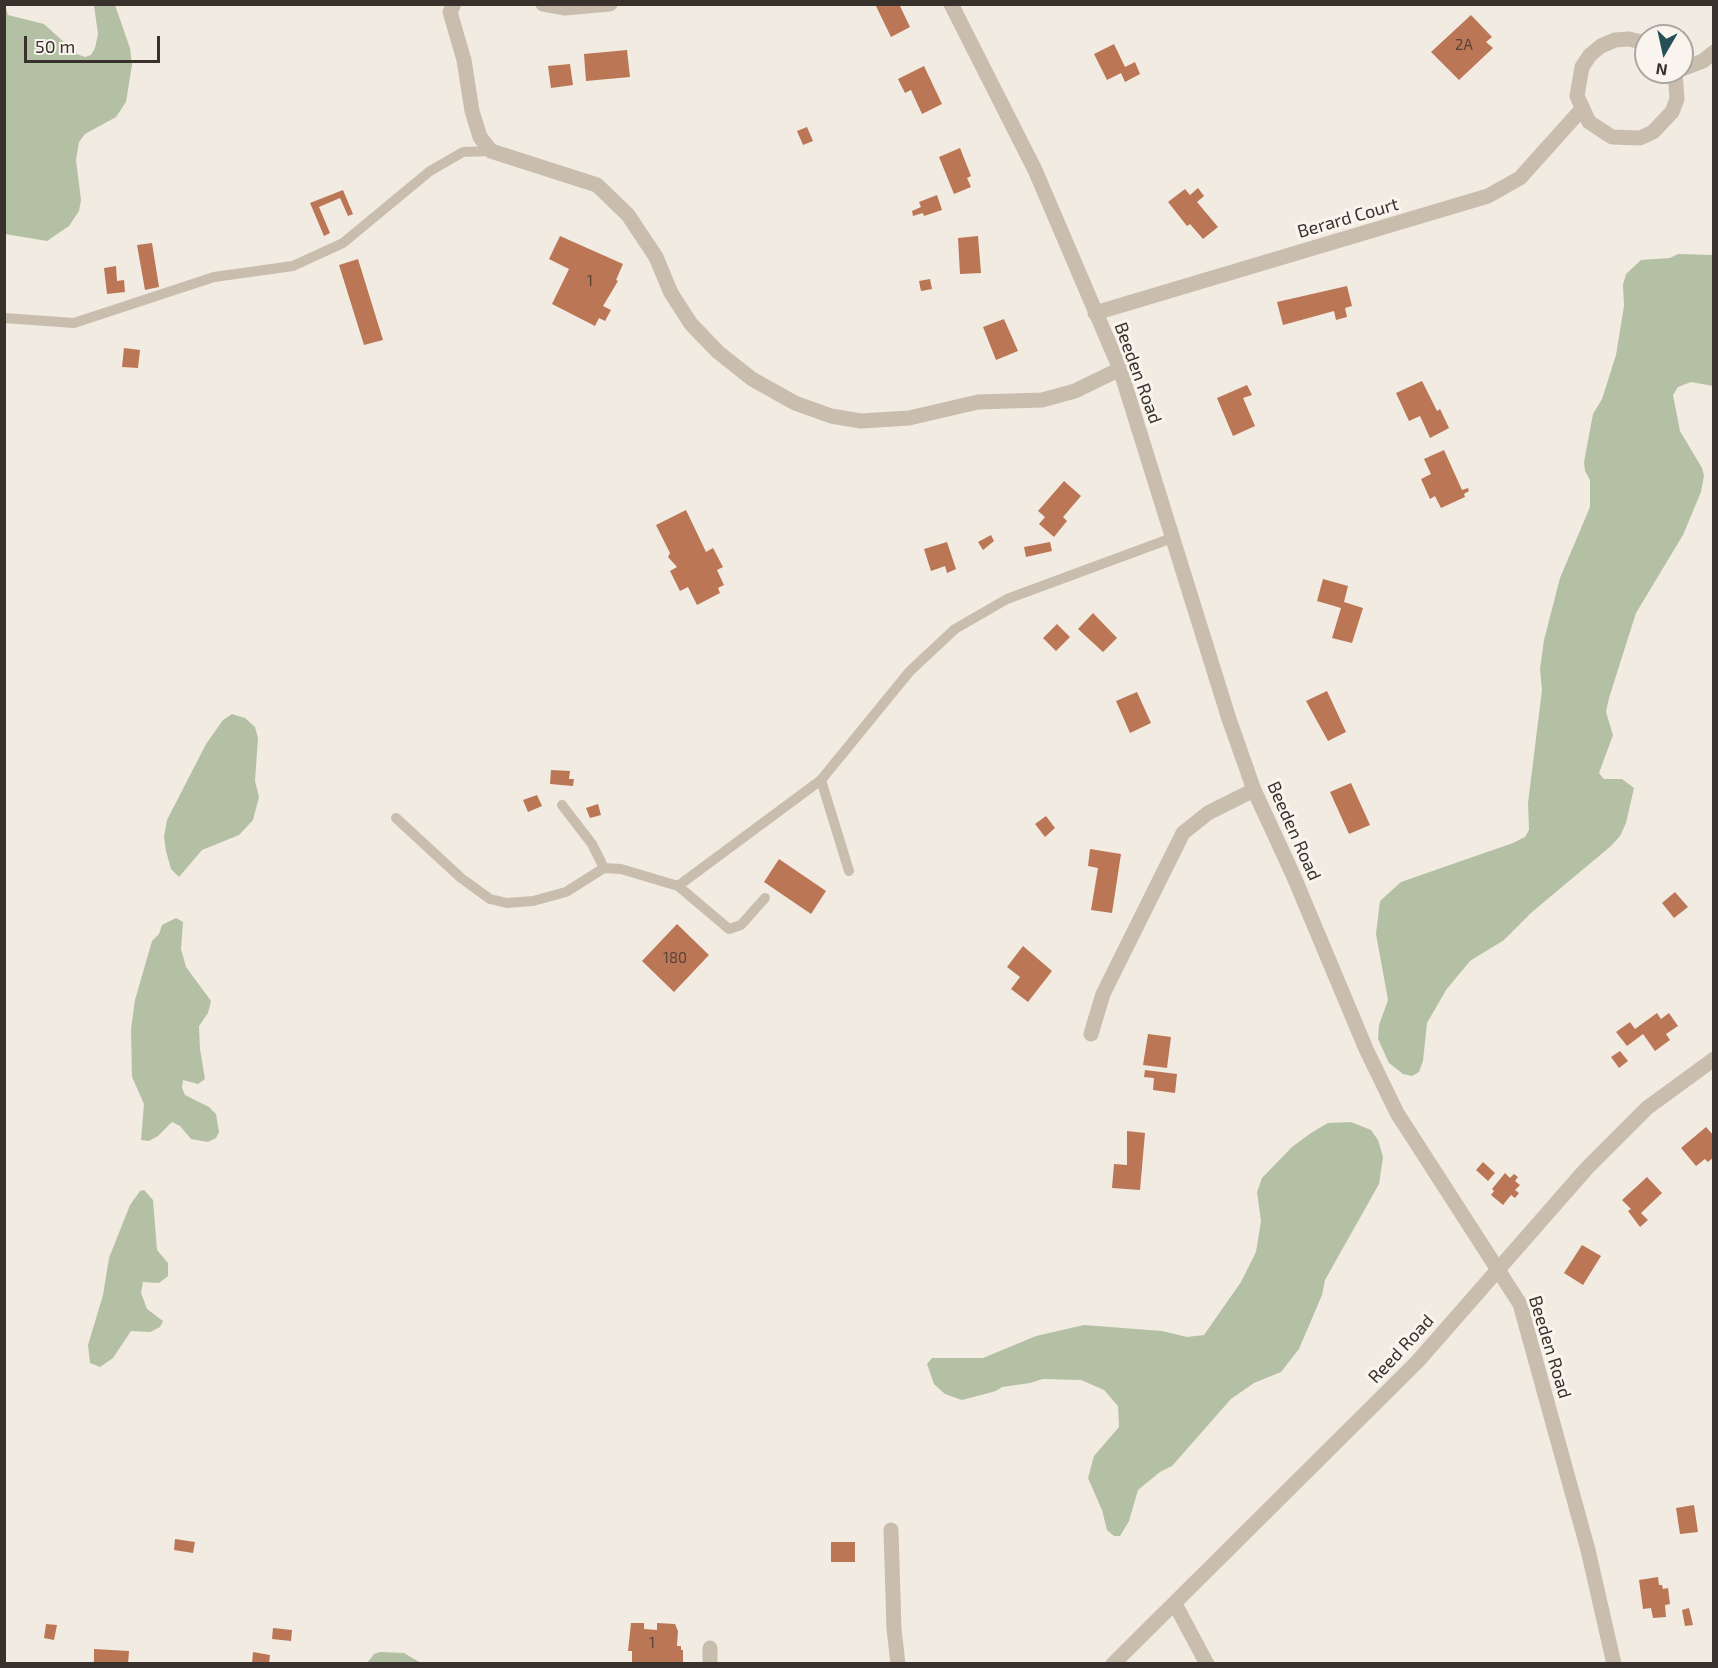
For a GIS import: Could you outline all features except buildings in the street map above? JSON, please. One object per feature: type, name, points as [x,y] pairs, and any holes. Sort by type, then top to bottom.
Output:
[{"type":"street","points":[[454,4],[450,12],[464,60],[472,111],[480,137],[491,151],[597,185],[634,223],[656,257],[671,293],[691,324],[718,352],[752,379],[804,406],[831,416],[861,421],[909,418],[978,402],[1042,400],[1074,390],[1120,369]]},
{"type":"street","points":[[543,4],[565,8],[610,4]]},
{"type":"street","name":"Beeden Road","points":[[951,4],[1035,170],[1120,369],[1254,790],[1294,877],[1366,1049],[1397,1113],[1520,1304],[1588,1550],[1614,1664]]},
{"type":"street","points":[[1634,40],[1615,40],[1590,55],[1582,67],[1577,81],[1577,96],[1581,110],[1589,122],[1612,137],[1640,138],[1658,128],[1672,112],[1677,99],[1676,84]]},
{"type":"street","points":[[1694,64],[1713,52]]},
{"type":"street","name":"Berard Court","points":[[1095,312],[1488,196],[1520,178],[1581,110]]},
{"type":"street","points":[[1091,1034],[1103,994],[1183,833],[1208,813],[1254,790]]},
{"type":"street","name":"Reed Road","points":[[1113,1664],[1419,1361],[1498,1269],[1620,1135],[1647,1108],[1713,1059]]},
{"type":"street","points":[[891,1530],[894,1629],[898,1664]]},
{"type":"street","points":[[1175,1604],[1208,1664]]},
{"type":"lane","points":[[4,318],[74,323],[214,277],[293,266],[343,243],[430,171],[463,153],[491,151]]},
{"type":"lane","points":[[678,885],[821,780],[910,671],[955,628],[1007,599],[1172,538]]},
{"type":"lane","points":[[821,780],[849,871]]},
{"type":"lane","points":[[562,805],[592,844],[604,868]]},
{"type":"lane","points":[[396,818],[461,878],[490,899],[507,903],[533,902],[566,892],[604,868],[621,869],[678,885],[729,928],[741,925],[765,898]]},
{"type":"green space","points":[[5,5],[8,15],[44,24],[77,54],[85,57],[91,55],[95,48],[98,34],[94,5],[115,5],[130,48],[132,65],[126,102],[116,117],[85,134],[79,142],[76,160],[81,200],[79,211],[69,226],[47,241],[5,234]]},
{"type":"green space","points":[[1678,254],[1713,255],[1713,386],[1691,382],[1678,387],[1673,395],[1680,431],[1702,468],[1704,476],[1701,492],[1683,535],[1636,613],[1606,712],[1613,735],[1599,773],[1604,779],[1622,779],[1634,788],[1626,823],[1620,836],[1611,846],[1532,912],[1504,940],[1470,961],[1446,990],[1427,1023],[1423,1061],[1419,1072],[1412,1076],[1403,1074],[1389,1063],[1378,1039],[1379,1025],[1388,1000],[1376,934],[1380,901],[1401,882],[1513,843],[1525,837],[1529,830],[1528,803],[1542,690],[1540,669],[1544,640],[1560,578],[1590,507],[1590,480],[1585,471],[1584,462],[1593,414],[1602,399],[1616,355],[1624,306],[1623,285],[1626,274],[1641,260],[1670,258]]},
{"type":"green space","points":[[232,714],[245,718],[255,727],[258,738],[255,781],[259,797],[253,820],[239,835],[202,850],[179,877],[171,869],[166,851],[164,837],[167,820],[206,744],[223,720]]},
{"type":"green space","points":[[176,918],[183,922],[181,949],[186,967],[211,1001],[208,1013],[199,1026],[205,1079],[198,1084],[183,1080],[182,1088],[185,1095],[209,1107],[216,1114],[219,1132],[216,1138],[208,1142],[191,1139],[180,1126],[172,1122],[158,1136],[149,1141],[141,1140],[144,1104],[132,1077],[131,1029],[135,1000],[152,941],[159,934],[162,925]]},
{"type":"green space","points":[[1351,1122],[1371,1130],[1378,1140],[1383,1157],[1379,1184],[1325,1280],[1322,1295],[1299,1349],[1281,1372],[1254,1383],[1231,1399],[1172,1466],[1160,1472],[1138,1490],[1129,1521],[1120,1536],[1114,1536],[1107,1530],[1102,1510],[1088,1478],[1094,1456],[1119,1427],[1118,1406],[1104,1390],[1081,1380],[1043,1379],[1002,1387],[996,1391],[962,1400],[945,1394],[934,1384],[927,1364],[932,1358],[983,1358],[1036,1336],[1084,1325],[1162,1331],[1187,1337],[1204,1335],[1241,1282],[1256,1252],[1261,1221],[1257,1192],[1262,1178],[1292,1147],[1311,1133],[1328,1123]]},
{"type":"green space","points":[[144,1190],[153,1200],[157,1250],[168,1263],[168,1276],[159,1283],[143,1282],[141,1293],[147,1309],[163,1321],[160,1327],[150,1332],[131,1331],[113,1358],[100,1367],[90,1363],[88,1345],[103,1295],[109,1258],[130,1205],[140,1191]]},
{"type":"green space","points":[[404,1653],[421,1663],[367,1663],[374,1654]]}]
